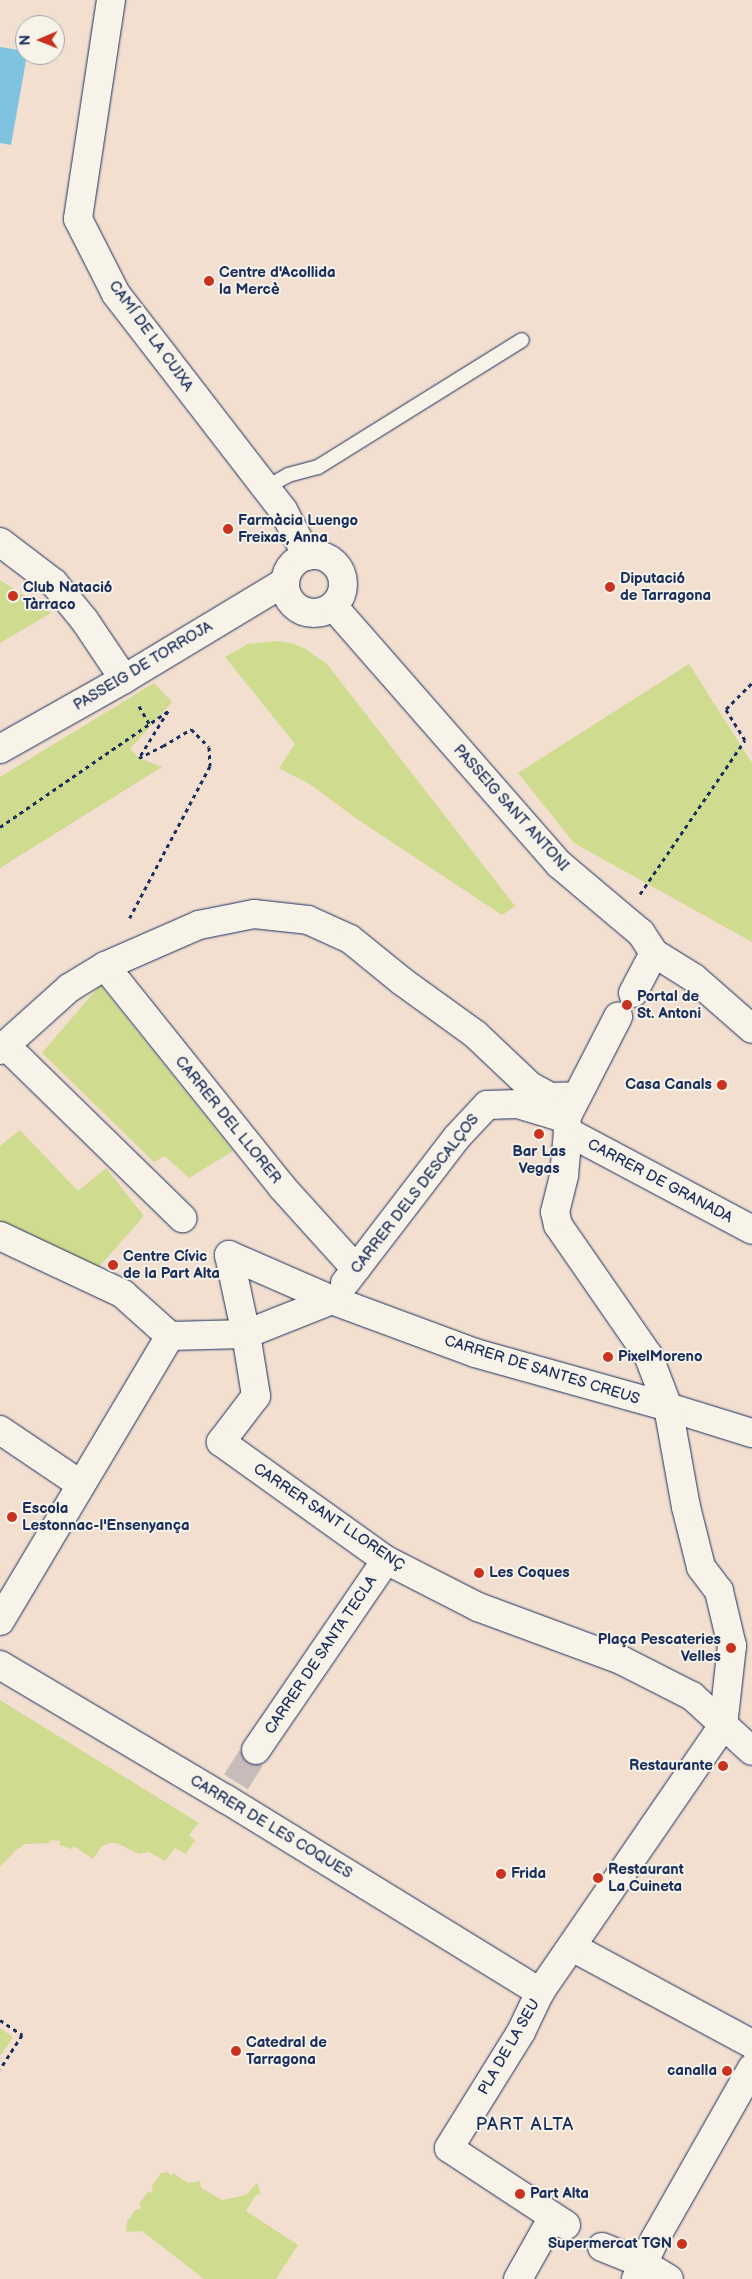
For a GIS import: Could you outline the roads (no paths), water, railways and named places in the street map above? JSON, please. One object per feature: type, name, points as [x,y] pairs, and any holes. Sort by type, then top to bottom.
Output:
[{"type":"street","name":"CAMÍ DE LA CUIXA","points":[[112,0],[78,219],[116,294],[282,510],[307,556]]},
{"type":"street","points":[[0,542],[54,583],[85,621],[124,679]]},
{"type":"street","points":[[307,556],[320,556],[330,559],[341,573],[342,593],[333,606],[319,613],[299,609],[290,601],[285,582],[293,564],[307,556]]},
{"type":"street","name":"PASSEIG DE TORROJA","points":[[0,749],[124,679],[285,582]]},
{"type":"street","name":"PASSEIG SANT ANTONI","points":[[333,606],[559,864],[641,933],[654,954],[694,978],[752,1029]]},
{"type":"street","points":[[182,1218],[2,1048],[69,988],[105,966],[199,925],[254,914],[308,920],[350,939],[403,982],[475,1034],[530,1086],[551,1097],[570,1116]]},
{"type":"street","points":[[633,993],[654,954]]},
{"type":"street","name":"CARRER DEL LLORER","points":[[105,966],[282,1187],[356,1269]]},
{"type":"street","points":[[540,1992],[724,1726],[732,1646],[720,1591],[701,1567],[686,1507],[668,1407],[648,1355],[558,1225],[555,1212],[564,1175],[570,1116],[618,1017]]},
{"type":"street","name":"CARRER DELS DESCALÇOS","points":[[332,1300],[457,1137],[487,1105],[518,1104],[570,1116]]},
{"type":"street","name":"CARRER DE GRANADA","points":[[570,1116],[752,1230]]},
{"type":"street","points":[[0,1236],[123,1294],[170,1336],[246,1334],[332,1300]]},
{"type":"street","name":"CARRER DE SANTES CREUS","points":[[246,1334],[229,1255],[332,1300],[475,1354],[668,1407],[752,1433]]},
{"type":"street","name":"CARRER SANT LLORENÇ","points":[[246,1334],[256,1396],[221,1442],[386,1560],[478,1607],[620,1660],[692,1696],[752,1751]]},
{"type":"street","points":[[0,1622],[80,1484],[170,1336]]},
{"type":"street","points":[[0,1430],[80,1484]]},
{"type":"street","name":"CARRER DE SANTA TECLA","points":[[256,1750],[386,1560]]},
{"type":"street","name":"CARRER DE LES COQUES","points":[[0,1665],[231,1790],[540,1992]]},
{"type":"street","points":[[572,1947],[752,2044]]},
{"type":"street","name":"PLA DE LA SEU","points":[[523,2271],[559,2221],[449,2148],[521,2032],[540,1992]]},
{"type":"street","points":[[640,2272],[655,2240],[752,2068]]},
{"type":"street","points":[[602,2247],[640,2272],[669,2279]]},
{"type":"lane","points":[[265,488],[288,474],[318,467],[522,340]]},
{"type":"water","points":[[0,47],[15,49],[15,65],[25,65],[11,145],[0,143]]},
{"type":"tunnel","points":[[236,1782],[256,1750]]},
{"type":"place","name":"Centre d'Acollida la Mercè","points":[[209,281]]},
{"type":"place","name":"Farmàcia Luengo Freixas, Anna","points":[[228,529]]},
{"type":"place","name":"Diputació de Tarragona","points":[[610,587]]},
{"type":"place","name":"Club Natació Tàrraco","points":[[13,596]]},
{"type":"place","name":"Portal de St. Antoni","points":[[627,1005]]},
{"type":"place","name":"Casa Canals","points":[[722,1085]]},
{"type":"place","name":"Bar Las Vegas","points":[[539,1134]]},
{"type":"place","name":"Centre Cívic de la Part Alta","points":[[113,1265]]},
{"type":"place","name":"PixelMoreno","points":[[608,1357]]},
{"type":"place","name":"Escola Lestonnac-l'Ensenyança","points":[[12,1517]]},
{"type":"place","name":"Les Coques","points":[[479,1573]]},
{"type":"place","name":"Plaça Pescateries Velles","points":[[731,1648]]},
{"type":"place","name":"Restaurante","points":[[723,1766]]},
{"type":"place","name":"Frida","points":[[501,1874]]},
{"type":"place","name":"Restaurant La Cuineta","points":[[598,1878]]},
{"type":"place","name":"Catedral de Tarragona","points":[[236,2051]]},
{"type":"place","name":"canalla","points":[[727,2071]]},
{"type":"place","name":"Part Alta","points":[[520,2194]]},
{"type":"place","name":"Supermercat TGN","points":[[682,2244]]},
{"type":"district","name":"PART ALTA","points":[[525,2125]]}]
